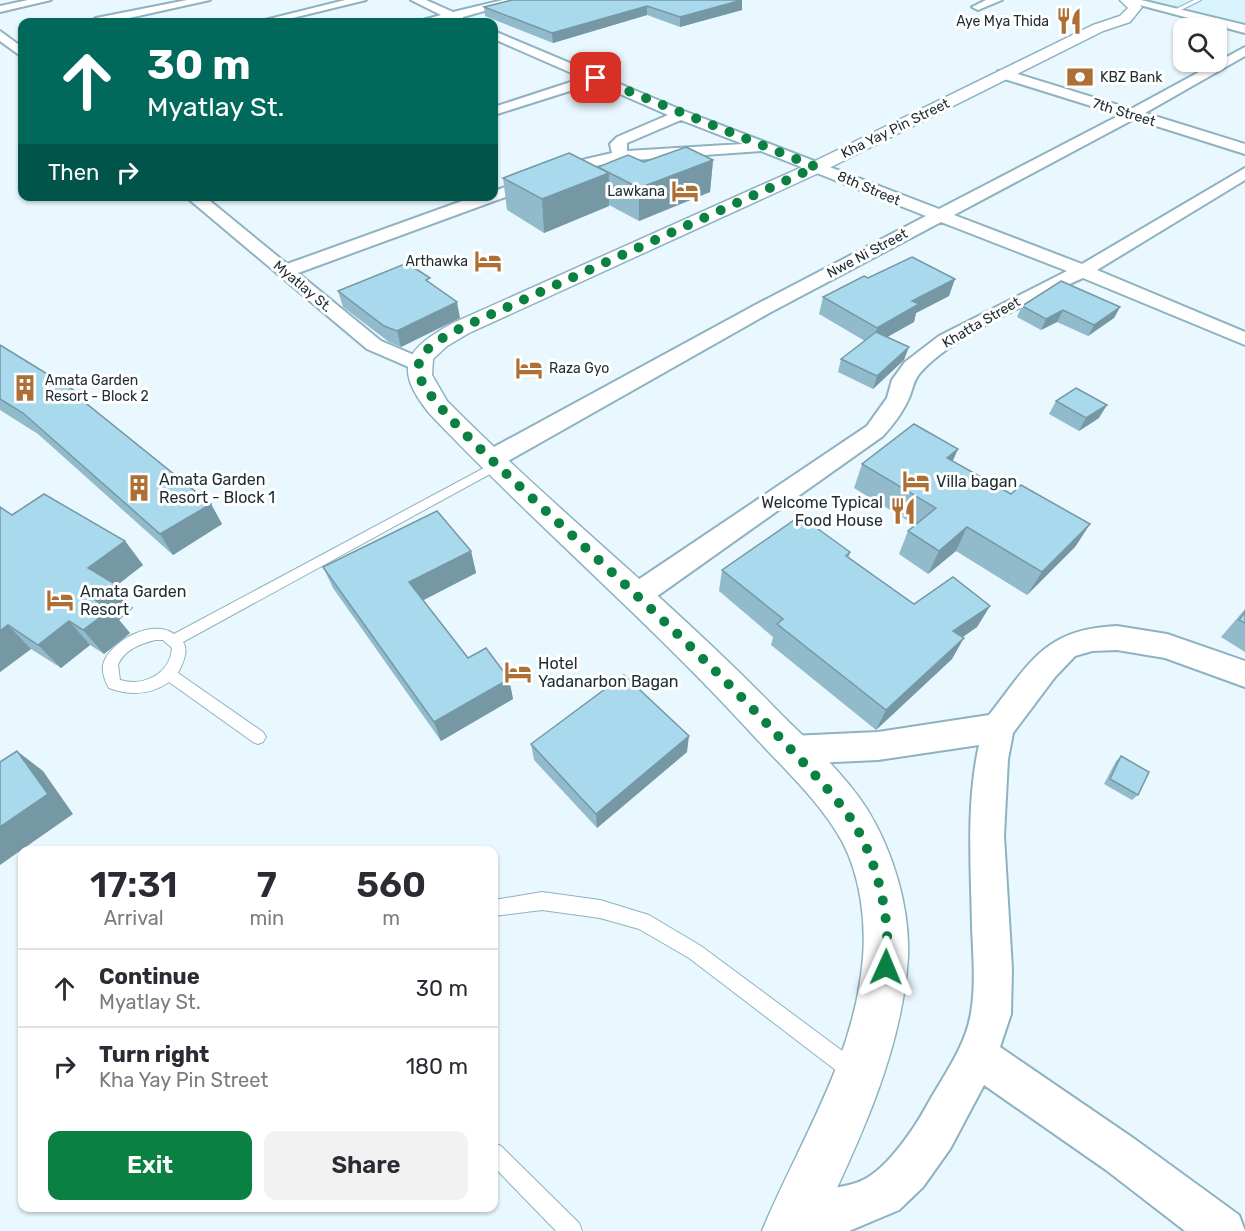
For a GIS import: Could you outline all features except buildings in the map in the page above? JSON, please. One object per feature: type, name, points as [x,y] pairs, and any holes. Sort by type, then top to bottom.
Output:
[{"type":"street","points":[[0,9],[45,0]]},
{"type":"street","points":[[116,18],[204,0]]},
{"type":"street","points":[[280,18],[360,0]]},
{"type":"street","points":[[417,0],[457,18]]},
{"type":"street","points":[[444,18],[517,0]]},
{"type":"street","points":[[978,7],[996,0]]},
{"type":"street","points":[[1127,0],[1245,29]]},
{"type":"street","name":"Kha Yay Pin Street","points":[[418,365],[422,356],[433,345],[461,328],[816,167],[1098,28],[1121,21],[1131,15],[1136,7],[1127,0]]},
{"type":"street","points":[[1098,28],[1111,14],[1110,7]]},
{"type":"street","name":"8th Street","points":[[498,37],[682,115],[935,216],[1083,272],[1245,339]]},
{"type":"street","points":[[4,38],[18,50]]},
{"type":"street","points":[[498,51],[517,46]]},
{"type":"street","name":"Nwe Ni Street","points":[[494,462],[754,313],[1131,115],[1245,51]]},
{"type":"street","name":"7th Street","points":[[1003,74],[1245,149]]},
{"type":"street","points":[[498,110],[596,78]]},
{"type":"street","points":[[620,156],[618,144],[622,140],[659,122],[682,115]]},
{"type":"street","points":[[498,194],[592,162],[620,156],[769,148]]},
{"type":"street","name":"Khatta Street","points":[[636,596],[875,431],[886,418],[903,380],[913,367],[946,340],[1042,289],[1083,272],[1243,176]]},
{"type":"street","name":"Myatlay St.","points":[[198,201],[374,345],[418,365]]},
{"type":"street","points":[[286,271],[479,201]]},
{"type":"street","points":[[418,365],[419,374],[431,398],[494,462],[739,694],[830,793],[851,820],[864,845],[884,914],[888,951],[878,1019],[794,1222]]},
{"type":"street","points":[[794,1222],[843,1211],[883,1194],[907,1172],[935,1134],[977,1056],[991,1014],[993,969],[987,836],[992,759],[998,728],[1053,658],[1065,648],[1092,639],[1138,640],[1167,646],[1245,674]]},
{"type":"street","points":[[791,750],[878,746],[998,728]]},
{"type":"street","points":[[977,1056],[1121,1155],[1223,1231]]},
{"type":"lane","points":[[1173,12],[1198,0]]},
{"type":"lane","points":[[174,640],[494,462]]},
{"type":"lane","points":[[155,634],[174,640],[179,646],[180,655],[169,674],[159,682],[134,689],[114,684],[109,668],[113,658],[131,642],[155,634]]},
{"type":"lane","points":[[169,674],[258,737]]},
{"type":"lane","points":[[498,907],[542,901],[600,909],[643,921],[695,952],[857,1074]]},
{"type":"lane","points":[[498,1157],[571,1231]]},
{"type":"shaded area","points":[[1139,0],[1245,0],[1245,26],[1227,22],[1227,18],[1212,18]]},
{"type":"place","name":"Aye Mya Thida","points":[[1069,21]]},
{"type":"place","name":"KBZ Bank","points":[[1080,77]]},
{"type":"place","name":"Lawkana","points":[[685,191]]},
{"type":"place","name":"Arthawka","points":[[488,261]]},
{"type":"place","name":"Raza Gyo","points":[[529,368]]},
{"type":"place","name":"Amata Garden Resort - Block 2","points":[[25,388]]},
{"type":"place","name":"Villa bagan","points":[[916,481]]},
{"type":"place","name":"Amata Garden Resort - Block 1","points":[[139,488]]},
{"type":"place","name":"Welcome Typical Food House","points":[[903,511]]},
{"type":"place","name":"Amata Garden Resort","points":[[60,600]]},
{"type":"place","name":"Hotel Yadanarbon Bagan","points":[[518,672]]},
{"type":"route","points":[[596,78],[679,114],[816,167],[461,328],[444,337],[422,356],[418,365],[419,374],[431,398],[497,465],[739,694],[830,793],[851,820],[864,845],[875,876],[884,914],[888,951],[886,967]]}]
